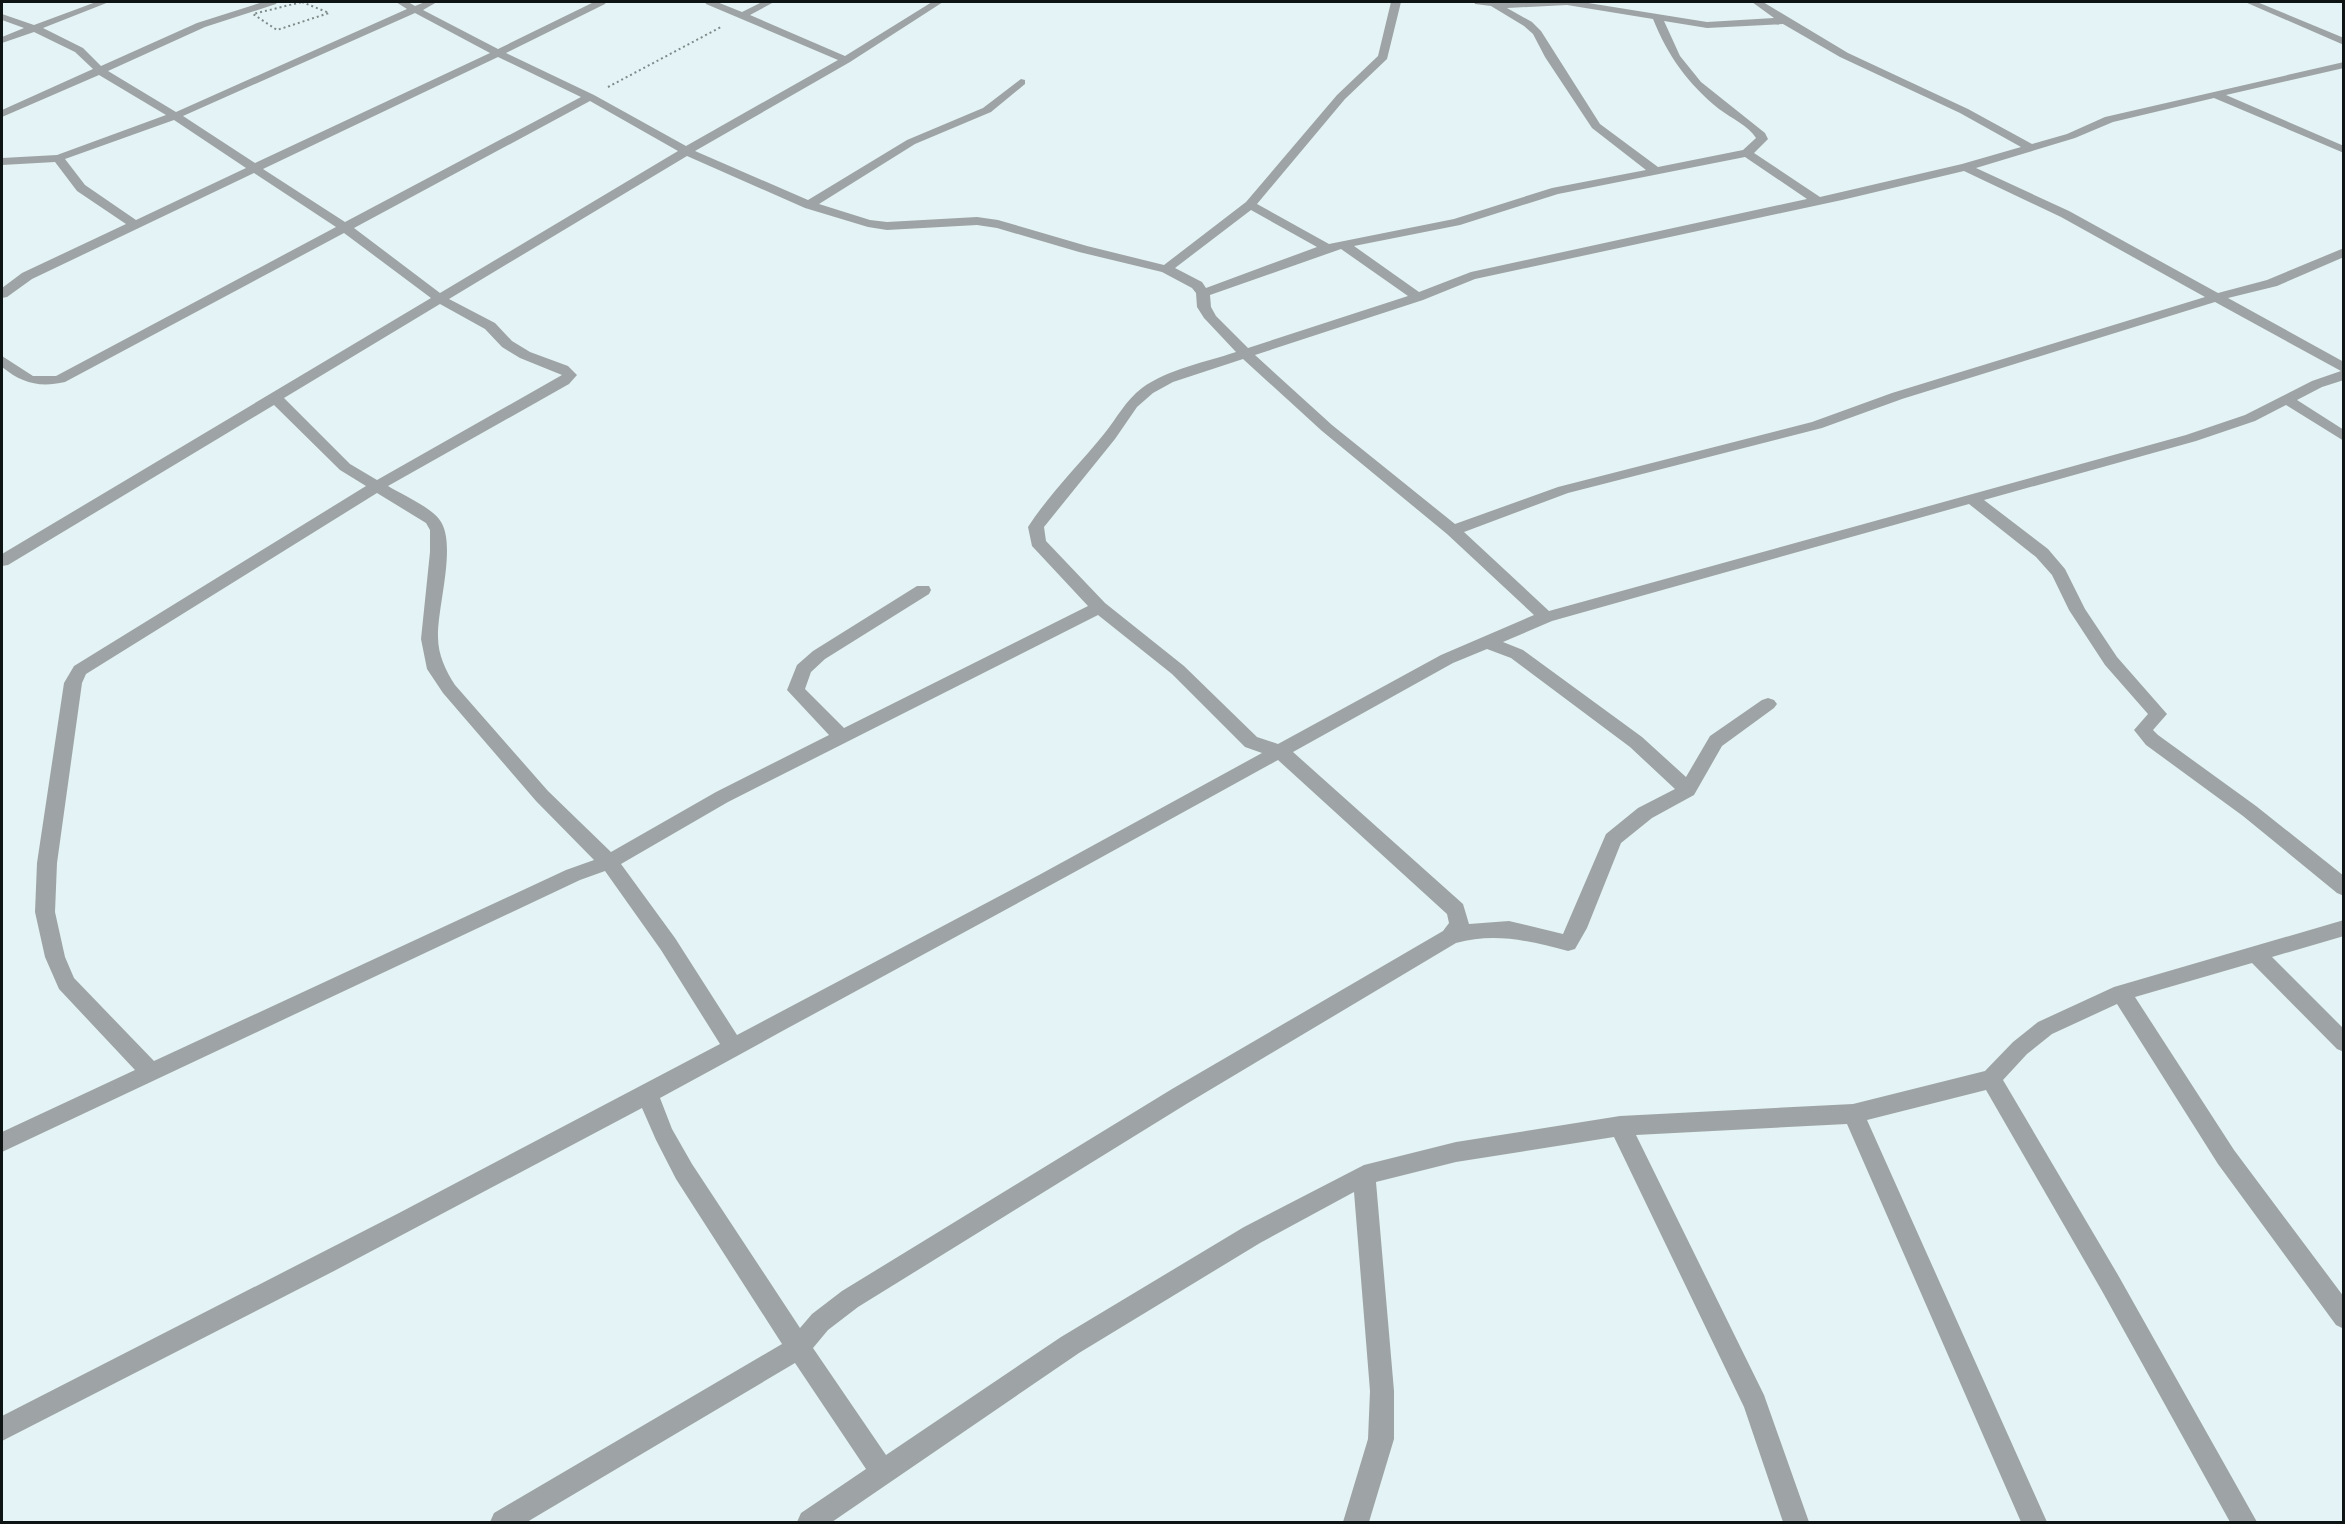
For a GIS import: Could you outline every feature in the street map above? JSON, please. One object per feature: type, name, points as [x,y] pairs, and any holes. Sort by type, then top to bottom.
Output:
[{"type":"street","points":[[2,40],[104,2]]},
{"type":"street","points":[[2,114],[201,25],[272,2]]},
{"type":"street","points":[[401,2],[498,53],[590,97],[702,159],[809,205],[868,223],[887,226],[977,221],[998,224],[1083,249],[1166,268],[1197,285],[1203,293],[1204,307],[1210,318],[1246,354],[1327,428],[1453,530],[1546,617]]},
{"type":"street","points":[[2,161],[58,158],[175,116],[432,2]]},
{"type":"street","points":[[2,294],[27,276],[601,2]]},
{"type":"street","points":[[710,2],[846,60]]},
{"type":"street","points":[[743,15],[769,2]]},
{"type":"street","points":[[2,561],[688,150],[846,60],[938,2]]},
{"type":"street","points":[[1166,268],[1250,205],[1341,97],[1383,57],[1396,2]]},
{"type":"street","points":[[1479,2],[1494,4],[1567,2],[1707,25],[1785,21]]},
{"type":"street","points":[[1756,2],[1844,55],[1964,111],[2031,147]]},
{"type":"street","points":[[2250,2],[2343,42]]},
{"type":"street","points":[[1494,4],[1528,24],[1537,33],[1550,57],[1596,126],[1655,171]]},
{"type":"street","points":[[2,17],[34,28],[79,50],[101,71],[175,116],[346,228],[440,299],[490,326],[507,345],[525,355],[563,369],[570,375],[564,381],[377,486],[80,670],[73,683],[47,863],[45,912],[55,957],[66,983],[150,1071]]},
{"type":"street","points":[[1203,293],[1328,248],[1456,222],[1556,191],[1747,153],[1762,139],[1760,134],[1691,79],[1666,44],[1657,17]]},
{"type":"street","points":[[1450,937],[1459,924],[1456,910],[1281,752],[1251,742],[1178,670],[1099,607],[1038,542],[1036,527],[1110,436],[1132,404],[1148,390],[1168,379],[1418,297],[1471,276],[1965,167],[2071,136],[2109,119],[2343,66]]},
{"type":"street","points":[[809,205],[911,142],[987,110],[1021,82]]},
{"type":"street","points":[[2213,94],[2343,150]]},
{"type":"street","points":[[2,360],[28,380],[44,383],[60,379],[590,97]]},
{"type":"street","points":[[1747,153],[1818,201]]},
{"type":"street","points":[[58,158],[81,188],[135,225]]},
{"type":"street","points":[[1965,167],[2064,214],[2343,368]]},
{"type":"street","points":[[1250,205],[1328,248]]},
{"type":"street","points":[[1345,246],[1418,297]]},
{"type":"street","points":[[1453,530],[1563,490],[1817,425],[1897,396],[2218,297],[2272,283],[2343,252]]},
{"type":"street","points":[[2,1429],[320,1267],[648,1094],[1281,752],[1447,659],[1546,617],[2191,438],[2250,418],[2286,399],[2343,375]]},
{"type":"street","points":[[275,398],[345,467],[432,520],[438,530],[438,552],[429,639],[436,669],[449,689],[542,796],[609,862],[668,944],[733,1047]]},
{"type":"street","points":[[2286,399],[2343,437]]},
{"type":"street","points":[[1972,499],[2042,554],[2059,573],[2077,610],[2111,661],[2158,714],[2143,730],[2152,740],[2219,786],[2289,840],[2343,888]]},
{"type":"street","points":[[842,736],[796,690],[803,669],[819,655],[923,590]]},
{"type":"street","points":[[2,1142],[573,875],[609,862],[722,797],[1099,607]]},
{"type":"street","points":[[1486,642],[1517,654],[1635,742],[1688,790]]},
{"type":"street","points":[[503,1522],[798,1348],[820,1322],[850,1299],[1180,1096],[1450,937],[1483,928],[1509,928],[1568,943],[1577,928],[1613,839],[1646,813],[1688,790],[1716,741],[1768,704]]},
{"type":"street","points":[[810,1522],[1070,1345],[1252,1234],[1364,1175],[1456,1152],[1620,1126],[1853,1114],[1991,1079],[2020,1048],[2045,1029],[2121,993],[2343,928]]},
{"type":"street","points":[[2255,953],[2343,1043]]},
{"type":"street","points":[[2121,993],[2226,1157],[2343,1317]]},
{"type":"street","points":[[1991,1079],[2110,1283],[2244,1522]]},
{"type":"street","points":[[648,1094],[656,1120],[674,1156],[798,1348],[882,1471]]},
{"type":"street","points":[[1853,1114],[2034,1522]]},
{"type":"street","points":[[1620,1126],[1755,1404],[1796,1522]]},
{"type":"street","points":[[1356,1522],[1381,1438],[1382,1391],[1364,1175]]},
{"type":"path","points":[[302,2],[329,13],[298,24],[277,30],[253,14],[302,2]]},
{"type":"path","points":[[590,97],[743,15]]}]
